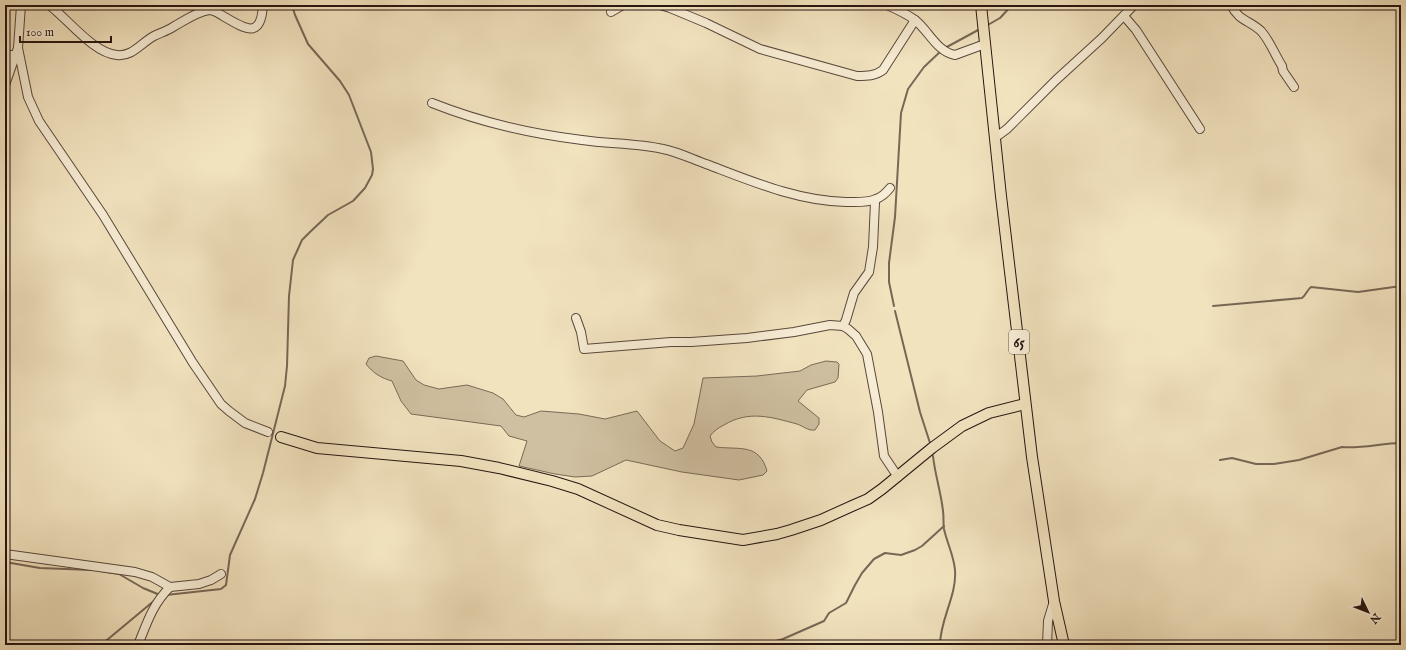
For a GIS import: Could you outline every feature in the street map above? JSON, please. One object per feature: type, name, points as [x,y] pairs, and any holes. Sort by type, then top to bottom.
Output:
[{"type":"main road","name":"65","points":[[982,10],[1025,404],[1054,601],[1064,645]]},
{"type":"main road","points":[[281,436],[317,448],[461,461],[499,468],[578,489],[657,525],[739,540],[778,534],[821,520],[868,499],[962,426],[989,413],[1025,404]]},
{"type":"street","points":[[5,85],[17,51],[21,5]]},
{"type":"street","points":[[49,5],[89,42],[104,52],[117,56],[130,53],[153,36],[172,28],[190,17],[210,10],[240,25],[252,29],[261,22],[264,5]]},
{"type":"street","points":[[611,12],[623,5]]},
{"type":"street","points":[[660,5],[706,23],[760,49],[857,76],[878,74],[884,70],[915,20]]},
{"type":"street","points":[[887,5],[915,20],[928,32],[938,47],[955,55],[985,41]]},
{"type":"street","points":[[996,137],[1007,129],[1056,80],[1102,38],[1134,5]]},
{"type":"street","points":[[1231,5],[1239,17],[1256,27],[1264,35],[1282,66],[1283,71],[1294,87]]},
{"type":"street","points":[[1124,16],[1136,30],[1200,130]]},
{"type":"street","points":[[5,55],[17,51]]},
{"type":"street","points":[[17,51],[28,97],[39,121],[103,215],[221,404],[245,423],[268,432]]},
{"type":"street","points":[[432,102],[470,117],[542,135],[584,141],[645,145],[665,149],[798,196],[834,202],[868,202],[884,195],[890,188]]},
{"type":"street","points":[[842,326],[846,320],[854,293],[869,272],[873,247],[876,199]]},
{"type":"street","points":[[576,318],[581,332],[584,349],[747,338],[794,332],[830,325],[842,326],[856,336],[867,354],[878,412],[884,456],[898,476]]},
{"type":"street","points":[[5,554],[135,572],[164,582],[170,587]]},
{"type":"street","points":[[138,645],[150,614],[170,587],[199,584],[211,580],[221,574]]},
{"type":"street","points":[[1047,645],[1048,621],[1054,601]]},
{"type":"shaded area","points":[[376,356],[403,361],[416,380],[424,385],[439,389],[467,385],[493,393],[503,399],[516,415],[524,417],[541,411],[579,414],[605,419],[637,411],[660,441],[675,451],[683,448],[694,424],[703,378],[757,376],[800,371],[811,365],[826,361],[837,362],[839,364],[838,378],[835,382],[807,390],[798,401],[819,418],[819,424],[815,430],[810,430],[797,424],[769,417],[751,416],[733,420],[720,427],[710,436],[716,447],[748,450],[759,456],[763,462],[767,471],[763,475],[739,480],[682,472],[626,460],[592,476],[575,477],[519,466],[527,441],[509,436],[501,426],[411,414],[401,401],[392,381],[378,375],[366,364],[369,358]]},
{"type":"waterway","points":[[166,595],[221,589],[226,585],[230,555],[255,499],[285,386],[289,296],[293,260],[302,240],[328,215],[353,201],[365,188],[372,175],[373,169],[371,152],[349,95],[340,81],[308,44],[292,5]]},
{"type":"waterway","points":[[986,26],[1000,18],[1012,5]]},
{"type":"waterway","points":[[945,48],[980,29]]},
{"type":"waterway","points":[[894,306],[889,282],[889,263],[895,217],[901,113],[908,89],[924,67],[942,50]]},
{"type":"waterway","points":[[1213,306],[1302,298],[1311,287],[1358,292],[1401,286]]},
{"type":"waterway","points":[[895,311],[920,412],[930,443]]},
{"type":"waterway","points":[[1220,460],[1232,458],[1256,464],[1274,464],[1299,460],[1342,447],[1401,443]]},
{"type":"waterway","points":[[933,456],[942,504],[944,529],[955,570],[954,589],[943,626],[940,645]]},
{"type":"waterway","points":[[759,645],[783,639],[824,621],[829,613],[846,603],[862,573],[874,559],[885,553],[901,555],[915,550],[922,546],[944,526]]},
{"type":"waterway","points":[[5,562],[40,568],[91,570]]},
{"type":"waterway","points":[[101,571],[119,574],[143,588],[160,595]]},
{"type":"waterway","points":[[101,645],[155,600]]}]
